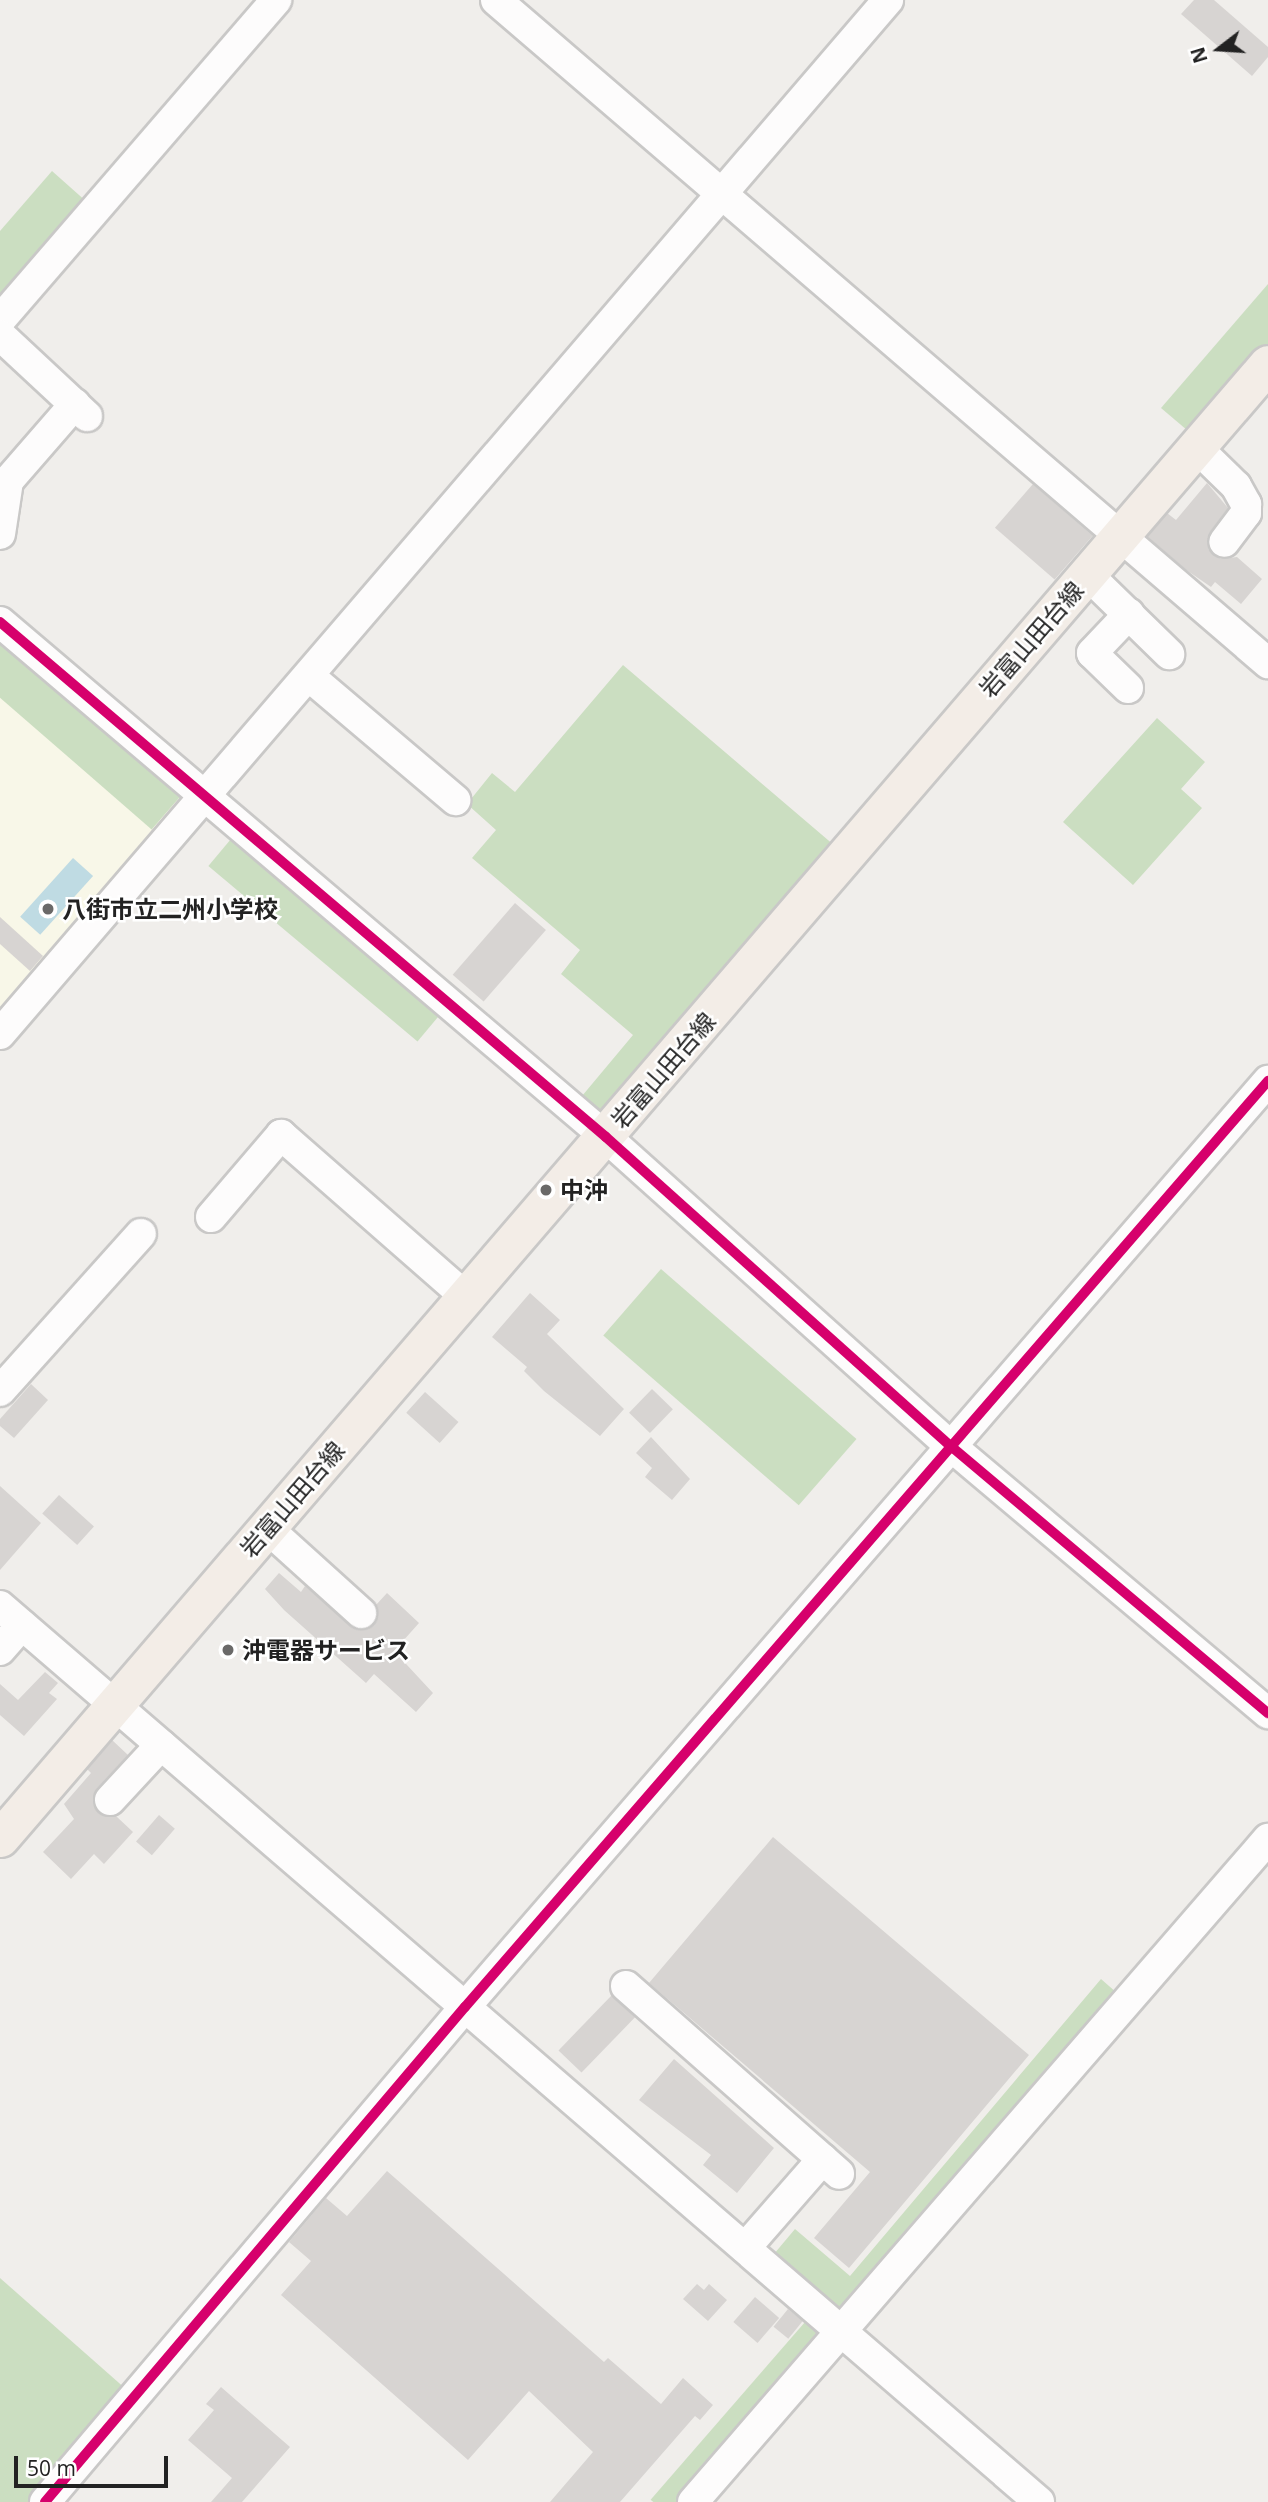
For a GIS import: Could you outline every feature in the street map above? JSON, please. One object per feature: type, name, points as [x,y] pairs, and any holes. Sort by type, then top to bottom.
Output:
[{"type":"main road","name":"岩富山田台線","points":[[0,1838],[606,1137],[1268,364]]},
{"type":"street","points":[[0,320],[276,0]]},
{"type":"street","points":[[496,0],[1268,663]]},
{"type":"street","points":[[0,1034],[201,796],[309,676],[888,0]]},
{"type":"street","points":[[0,335],[81,410],[8,481],[0,534]]},
{"type":"street","points":[[1196,447],[1236,486],[1246,504],[1246,513],[1224,542]]},
{"type":"street","points":[[1087,574],[1169,654]]},
{"type":"street","points":[[1128,688],[1092,653],[1129,614]]},
{"type":"street","points":[[0,622],[201,796],[606,1137],[953,1448],[1268,1713]]},
{"type":"street","points":[[309,676],[455,800]]},
{"type":"street","points":[[45,2502],[465,2007],[953,1448],[1268,1081]]},
{"type":"street","points":[[211,1217],[281,1135],[467,1298]]},
{"type":"street","points":[[0,1391],[141,1234]]},
{"type":"street","points":[[267,1528],[361,1613]]},
{"type":"street","points":[[0,1650],[11,1616],[1039,2502]]},
{"type":"street","points":[[110,1800],[161,1745]]},
{"type":"street","points":[[693,2502],[1268,1839]]},
{"type":"street","points":[[626,1986],[831,2167],[745,2248]]},
{"type":"shaded area","name":"八街市立二州小学校","points":[[0,631],[193,796],[0,1022]]},
{"type":"green space","points":[[52,171],[88,203],[0,303],[0,231]]},
{"type":"green space","points":[[1268,284],[1268,350],[1194,436],[1161,408]]},
{"type":"green space","points":[[0,638],[181,795],[152,829],[0,698]]},
{"type":"green space","points":[[623,665],[835,846],[601,1123],[577,1102],[633,1035],[561,974],[580,950],[472,858],[496,830],[467,804],[492,773],[515,792]]},
{"type":"green space","points":[[1157,718],[1205,762],[1181,789],[1202,808],[1133,885],[1063,822]]},
{"type":"green space","points":[[236,833],[445,1008],[417,1041],[208,866]]},
{"type":"green space","points":[[661,1269],[856,1439],[799,1505],[603,1335]]},
{"type":"green space","points":[[1101,1979],[1117,1993],[845,2315],[774,2254],[795,2229],[850,2276]]},
{"type":"green space","points":[[0,2278],[127,2390],[29,2502],[0,2502]]},
{"type":"green space","points":[[812,2314],[829,2329],[679,2502],[653,2502],[651,2500]]},
{"type":"water","points":[[73,858],[93,876],[40,935],[20,917]]},
{"type":"building","points":[[1194,0],[1214,0],[1268,47],[1268,57],[1252,76],[1181,14]]},
{"type":"building","points":[[1207,483],[1228,508],[1210,532],[1208,549],[1221,559],[1237,557],[1262,579],[1241,604],[1215,582],[1211,587],[1185,569],[1147,536],[1167,513],[1176,520]]},
{"type":"building","points":[[1033,484],[1093,536],[1055,580],[995,528]]},
{"type":"building","points":[[515,903],[546,930],[484,1002],[453,975]]},
{"type":"building","points":[[0,917],[43,956],[30,971],[0,944]]},
{"type":"building","points":[[530,1293],[560,1320],[547,1334],[624,1409],[600,1436],[544,1391],[524,1371],[527,1367],[492,1337]]},
{"type":"building","points":[[31,1384],[48,1400],[14,1438],[0,1426],[0,1419]]},
{"type":"building","points":[[652,1389],[673,1409],[650,1433],[629,1413]]},
{"type":"building","points":[[425,1392],[458,1422],[440,1443],[406,1413]]},
{"type":"building","points":[[651,1437],[690,1479],[672,1500],[645,1477],[652,1468],[636,1453]]},
{"type":"building","points":[[0,1486],[41,1523],[0,1570]]},
{"type":"building","points":[[59,1495],[94,1526],[77,1545],[42,1514]]},
{"type":"building","points":[[279,1573],[301,1592],[305,1586],[357,1630],[374,1624],[376,1605],[387,1593],[419,1623],[394,1651],[433,1693],[416,1712],[374,1674],[366,1683],[284,1610],[265,1589]]},
{"type":"building","points":[[45,1672],[58,1683],[49,1693],[57,1699],[24,1736],[0,1715],[0,1684],[18,1700]]},
{"type":"building","points":[[112,1740],[128,1755],[97,1788],[93,1804],[99,1813],[116,1816],[133,1832],[104,1864],[94,1854],[71,1879],[43,1852],[74,1819],[64,1804],[91,1773],[87,1769]]},
{"type":"building","points":[[159,1815],[175,1829],[152,1855],[136,1841]]},
{"type":"building","points":[[773,1837],[1029,2055],[849,2268],[814,2238],[870,2172],[649,1983]]},
{"type":"building","points":[[612,1995],[635,2017],[582,2073],[559,2050]]},
{"type":"building","points":[[674,2059],[774,2148],[737,2193],[703,2165],[711,2155],[639,2100]]},
{"type":"building","points":[[387,2171],[604,2362],[608,2358],[661,2404],[683,2378],[713,2405],[700,2420],[695,2416],[620,2502],[550,2502],[593,2452],[529,2391],[468,2460],[281,2295],[311,2261],[289,2242],[326,2198],[347,2216]]},
{"type":"building","points":[[697,2284],[704,2290],[709,2284],[727,2300],[708,2321],[683,2299]]},
{"type":"building","points":[[755,2297],[779,2318],[758,2343],[733,2322]]},
{"type":"building","points":[[788,2309],[803,2321],[788,2339],[774,2327]]},
{"type":"building","points":[[221,2387],[290,2447],[242,2502],[211,2502],[232,2478],[188,2440],[214,2410],[206,2404]]},
{"type":"cycle path","points":[[0,622],[606,1137],[953,1448],[1268,1713]]},
{"type":"cycle path","points":[[45,2502],[465,2007],[1268,1081]]},
{"type":"place","name":"八街市立二州小学校","points":[[48,909]]},
{"type":"place","name":"中沖","points":[[546,1190]]},
{"type":"place","name":"沖電器サービス","points":[[228,1650]]}]
